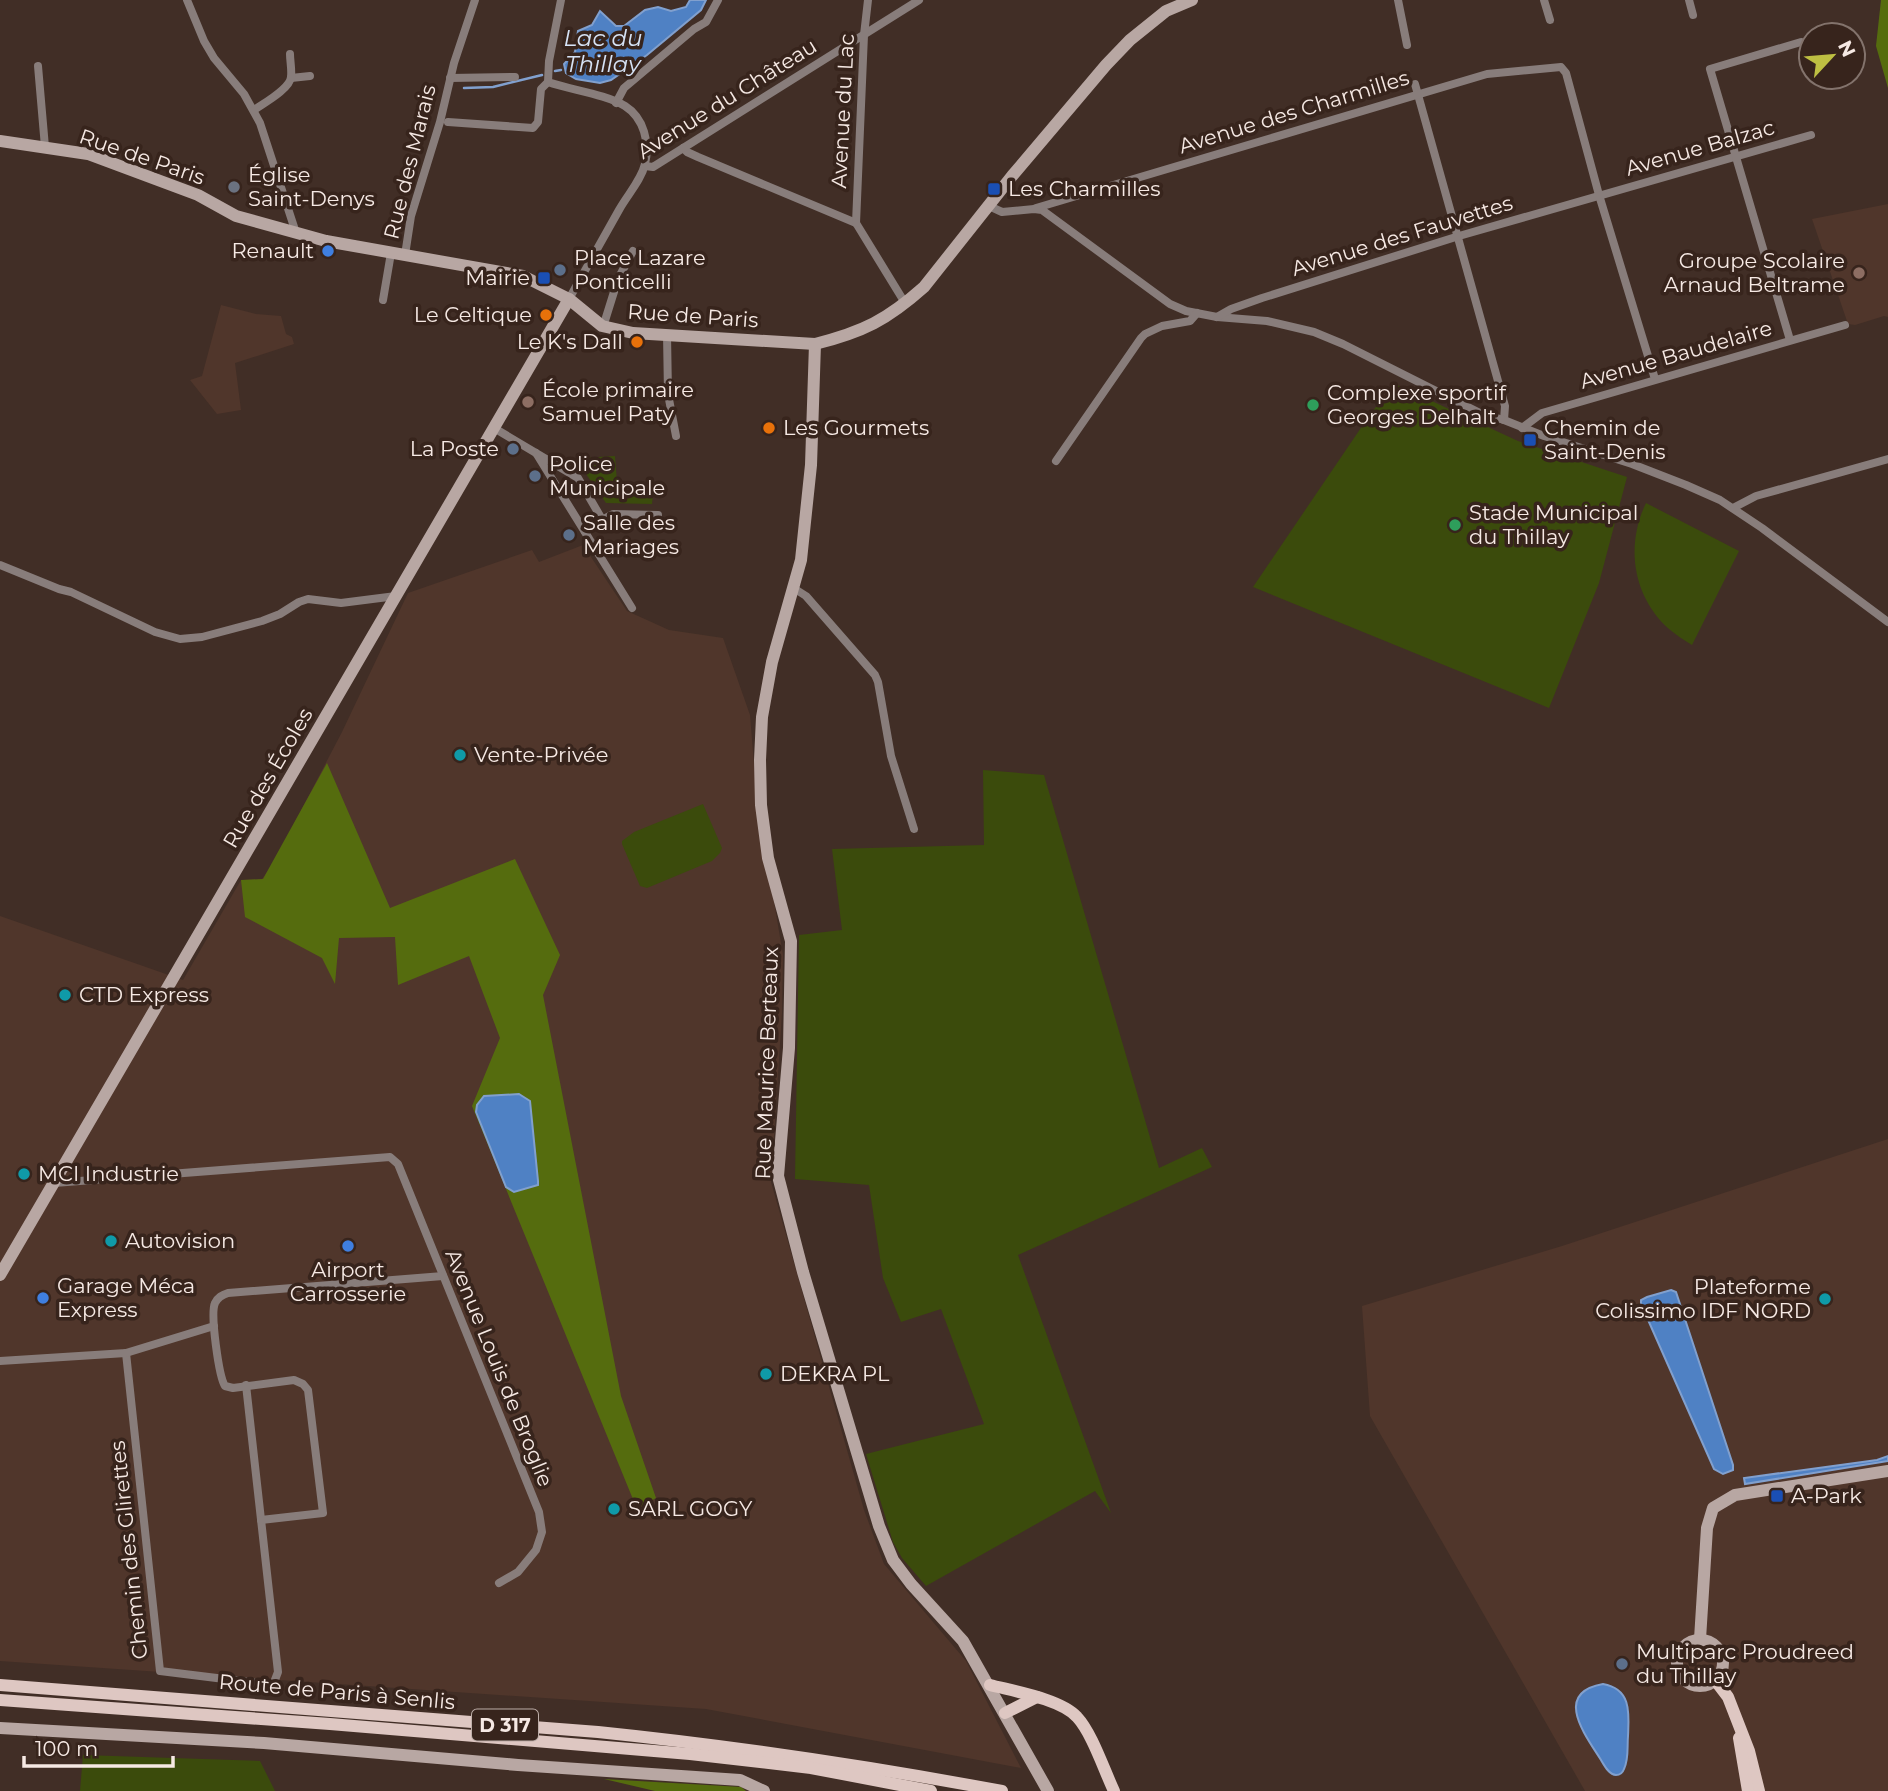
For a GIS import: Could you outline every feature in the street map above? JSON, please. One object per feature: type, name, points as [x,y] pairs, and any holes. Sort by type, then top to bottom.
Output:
[{"type":"main road","points":[[1715,1680],[1728,1697],[1749,1751],[1759,1791]]},
{"type":"main road","name":"Route de Paris à Senlis","points":[[0,1685],[694,1742],[825,1760],[1002,1791]]},
{"type":"main road","points":[[990,1685],[1037,1697],[1076,1716],[1091,1740],[1114,1791]]},
{"type":"main road","points":[[1006,1713],[1037,1697]]},
{"type":"main road","name":"Route de Paris à Senlis","points":[[0,1700],[651,1750],[811,1768],[931,1791]]},
{"type":"main road","points":[[1740,1731],[1738,1742],[1748,1791]]},
{"type":"main road","points":[[1100,1791],[1104,1784],[1105,1771]]},
{"type":"street","points":[[187,0],[209,50],[260,122],[296,233]]},
{"type":"street","name":"Rue des Marais","points":[[405,255],[411,216],[475,0]]},
{"type":"street","points":[[448,122],[533,128],[538,122],[541,89],[548,82],[549,61],[561,0]]},
{"type":"street","points":[[616,103],[624,88],[706,22],[718,0]]},
{"type":"street","name":"Avenue du Lac","points":[[856,223],[864,35],[868,0]]},
{"type":"street","name":"Avenue du Château","points":[[569,299],[645,166],[653,167],[919,0]]},
{"type":"street","name":"Rue de Paris","points":[[0,141],[88,154],[198,195],[236,216],[326,241],[523,276],[569,299],[603,327],[633,333],[815,344],[871,326],[890,315],[924,287],[1106,65],[1130,40],[1167,11],[1192,0]]},
{"type":"street","points":[[1398,0],[1407,46]]},
{"type":"street","points":[[1545,0],[1550,20]]},
{"type":"street","points":[[1689,0],[1693,15]]},
{"type":"street","points":[[1790,340],[1710,69],[1797,43]]},
{"type":"street","points":[[254,110],[289,84],[290,54]]},
{"type":"street","points":[[38,66],[45,147]]},
{"type":"street","name":"Avenue des Charmilles","points":[[1034,209],[1417,88],[1487,74],[1560,67],[1566,73],[1600,195]]},
{"type":"street","points":[[291,78],[310,76]]},
{"type":"street","points":[[450,78],[515,76]]},
{"type":"street","points":[[548,82],[626,107],[636,117],[643,131],[647,147],[645,166]]},
{"type":"street","points":[[1417,88],[1505,406],[1504,420]]},
{"type":"street","name":"Avenue Balzac","points":[[1600,195],[1811,135]]},
{"type":"street","points":[[683,148],[698,157],[856,223],[905,303]]},
{"type":"street","points":[[1600,195],[1655,379]]},
{"type":"street","name":"Avenue des Fauvettes","points":[[1217,317],[1262,298],[1600,195]]},
{"type":"street","points":[[989,206],[1002,212],[1034,209],[1049,214],[1158,297],[1186,311],[1217,317],[1267,321],[1314,332],[1482,414],[1686,485],[1733,508],[1888,622]]},
{"type":"street","points":[[603,327],[618,279],[633,251]]},
{"type":"street","points":[[383,300],[391,253]]},
{"type":"street","name":"Rue des Écoles","points":[[0,1275],[569,299]]},
{"type":"street","points":[[1056,461],[1141,338],[1162,326],[1190,321],[1197,313]]},
{"type":"street","name":"Avenue Baudelaire","points":[[1522,428],[1542,413],[1845,325]]},
{"type":"street","points":[[667,334],[668,394],[676,436]]},
{"type":"street","name":"Rue Maurice Berteaux","points":[[815,344],[811,465],[801,560],[795,589],[772,662],[762,717],[760,760],[761,805],[768,858],[792,941],[789,1048],[778,1176],[803,1272],[879,1527],[893,1560],[963,1641],[1048,1791]]},
{"type":"street","points":[[494,428],[578,478],[602,520]]},
{"type":"street","points":[[536,453],[632,608]]},
{"type":"street","points":[[1733,508],[1756,496],[1887,460]]},
{"type":"street","points":[[584,532],[613,513],[658,515]]},
{"type":"street","points":[[0,565],[71,592],[155,632],[180,639],[202,637],[262,621],[308,599],[341,603],[396,596]]},
{"type":"street","points":[[795,589],[806,596],[878,681],[891,756],[914,830]]},
{"type":"street","name":"Avenue Louis de Broglie","points":[[54,1183],[390,1157],[398,1164],[539,1512],[542,1532],[536,1550],[518,1572],[499,1583]]},
{"type":"street","points":[[246,1385],[261,1520],[323,1513],[308,1390],[294,1380],[246,1385],[233,1388],[225,1386],[222,1383],[214,1326],[213,1311],[216,1301],[228,1293],[443,1276]]},
{"type":"street","points":[[0,1361],[126,1353],[214,1326]]},
{"type":"street","name":"Chemin des Glirettes","points":[[126,1353],[160,1671],[273,1685],[278,1672],[261,1520]]},
{"type":"street","points":[[1700,1639],[1707,1528],[1713,1508],[1735,1496],[1888,1471]]},
{"type":"street","points":[[1700,1639],[1711,1642],[1722,1655],[1723,1666],[1715,1680],[1705,1686],[1694,1686],[1684,1680],[1678,1671],[1676,1660],[1681,1649],[1689,1642],[1700,1639]]},
{"type":"street","points":[[0,1728],[264,1743],[518,1765],[740,1780],[764,1791]]},
{"type":"shaded area","name":"Groupe Scolaire Arnaud Beltrame","points":[[1888,204],[1888,317],[1855,325],[1848,324],[1812,219]]},
{"type":"shaded area","points":[[221,305],[256,314],[281,316],[286,334],[292,337],[294,344],[235,363],[241,410],[217,414],[190,380],[202,376]]},
{"type":"shaded area","points":[[583,545],[627,611],[669,630],[723,638],[750,715],[757,801],[783,955],[771,1182],[864,1510],[884,1564],[966,1661],[1021,1768],[706,1709],[0,1661],[0,916],[183,980],[241,880],[262,879],[274,862],[342,732],[408,593],[532,550],[539,562]]},
{"type":"shaded area","points":[[1888,1139],[1888,1791],[1585,1791],[1370,1416],[1362,1306],[1562,1246]]},
{"type":"green space","points":[[1881,0],[1888,0],[1888,88],[1876,46]]},
{"type":"green space","name":"Stade Municipal du Thillay","points":[[1395,384],[1518,441],[1627,477],[1599,583],[1549,708],[1253,587],[1371,413]]},
{"type":"green space","points":[[615,456],[618,495],[653,493],[652,504],[606,503],[580,461],[581,458]]},
{"type":"green space","points":[[1646,503],[1739,551],[1692,645],[1657,616],[1640,586],[1636,570],[1636,536]]},
{"type":"green space","points":[[327,763],[390,908],[515,859],[560,955],[543,995],[621,1396],[656,1498],[637,1509],[472,1106],[500,1038],[469,956],[398,985],[395,937],[339,938],[335,984],[322,958],[245,917],[241,880],[263,879]]},
{"type":"green space","points":[[983,770],[1044,775],[1159,1168],[1202,1148],[1212,1167],[1018,1255],[1111,1513],[1095,1491],[926,1586],[902,1558],[893,1542],[866,1454],[984,1424],[941,1309],[901,1322],[883,1278],[869,1185],[795,1179],[799,935],[842,930],[832,849],[984,845]]},
{"type":"green space","points":[[703,804],[722,848],[720,853],[712,861],[647,888],[640,886],[622,841],[634,832]]},
{"type":"green space","points":[[83,1755],[260,1761],[275,1791],[80,1791]]},
{"type":"green space","points":[[604,1779],[741,1787],[746,1791],[655,1791]]},
{"type":"water","name":"Lac du Thillay","points":[[690,0],[706,0],[701,10],[647,55],[611,80],[600,83],[576,79],[566,73],[564,64],[575,52],[578,31],[592,25],[600,11],[616,26],[624,26],[645,10],[658,7],[671,11],[686,7]]},
{"type":"water","points":[[519,1094],[530,1101],[538,1185],[514,1192],[506,1187],[476,1112],[477,1105],[484,1096]]},
{"type":"water","points":[[1671,1290],[1676,1292],[1733,1465],[1733,1470],[1723,1474],[1714,1469],[1641,1304],[1641,1300],[1647,1297]]},
{"type":"water","points":[[1888,1456],[1888,1461],[1745,1484],[1744,1478],[1877,1460]]},
{"type":"water","points":[[1603,1684],[1619,1691],[1627,1704],[1627,1761],[1623,1771],[1617,1775],[1613,1775],[1605,1767],[1577,1716],[1579,1696],[1588,1689]]},
{"type":"waterway","points":[[555,71],[561,70]]},
{"type":"waterway","points":[[464,88],[493,87],[542,75]]},
{"type":"place","name":"Église Saint-Denys","points":[[234,187]]},
{"type":"place","name":"Les Charmilles","points":[[994,189]]},
{"type":"place","name":"Renault","points":[[328,251]]},
{"type":"place","name":"Place Lazare Ponticelli","points":[[560,270]]},
{"type":"place","name":"Groupe Scolaire Arnaud Beltrame","points":[[1859,273]]},
{"type":"place","name":"Mairie","points":[[544,278]]},
{"type":"place","name":"Le Celtique","points":[[546,315]]},
{"type":"place","name":"Le K's Dall","points":[[637,342]]},
{"type":"place","name":"École primaire Samuel Paty","points":[[528,402]]},
{"type":"place","name":"Complexe sportif Georges Delhalt","points":[[1313,405]]},
{"type":"place","name":"Les Gourmets","points":[[769,428]]},
{"type":"place","name":"Chemin de Saint-Denis","points":[[1530,440]]},
{"type":"place","name":"La Poste","points":[[513,449]]},
{"type":"place","name":"Police Municipale","points":[[535,476]]},
{"type":"place","name":"Stade Municipal du Thillay","points":[[1455,525]]},
{"type":"place","name":"Salle des Mariages","points":[[569,535]]},
{"type":"place","name":"Vente-Privée","points":[[460,755]]},
{"type":"place","name":"CTD Express","points":[[65,995]]},
{"type":"place","name":"MCI Industrie","points":[[24,1174]]},
{"type":"place","name":"Autovision","points":[[111,1241]]},
{"type":"place","name":"Airport Carrosserie","points":[[348,1246]]},
{"type":"place","name":"Garage Méca Express","points":[[43,1298]]},
{"type":"place","name":"Plateforme Colissimo IDF NORD","points":[[1825,1299]]},
{"type":"place","name":"DEKRA PL","points":[[766,1374]]},
{"type":"place","name":"A-Park","points":[[1777,1496]]},
{"type":"place","name":"SARL GOGY","points":[[614,1509]]},
{"type":"place","name":"Multiparc Proudreed du Thillay","points":[[1622,1664]]}]
